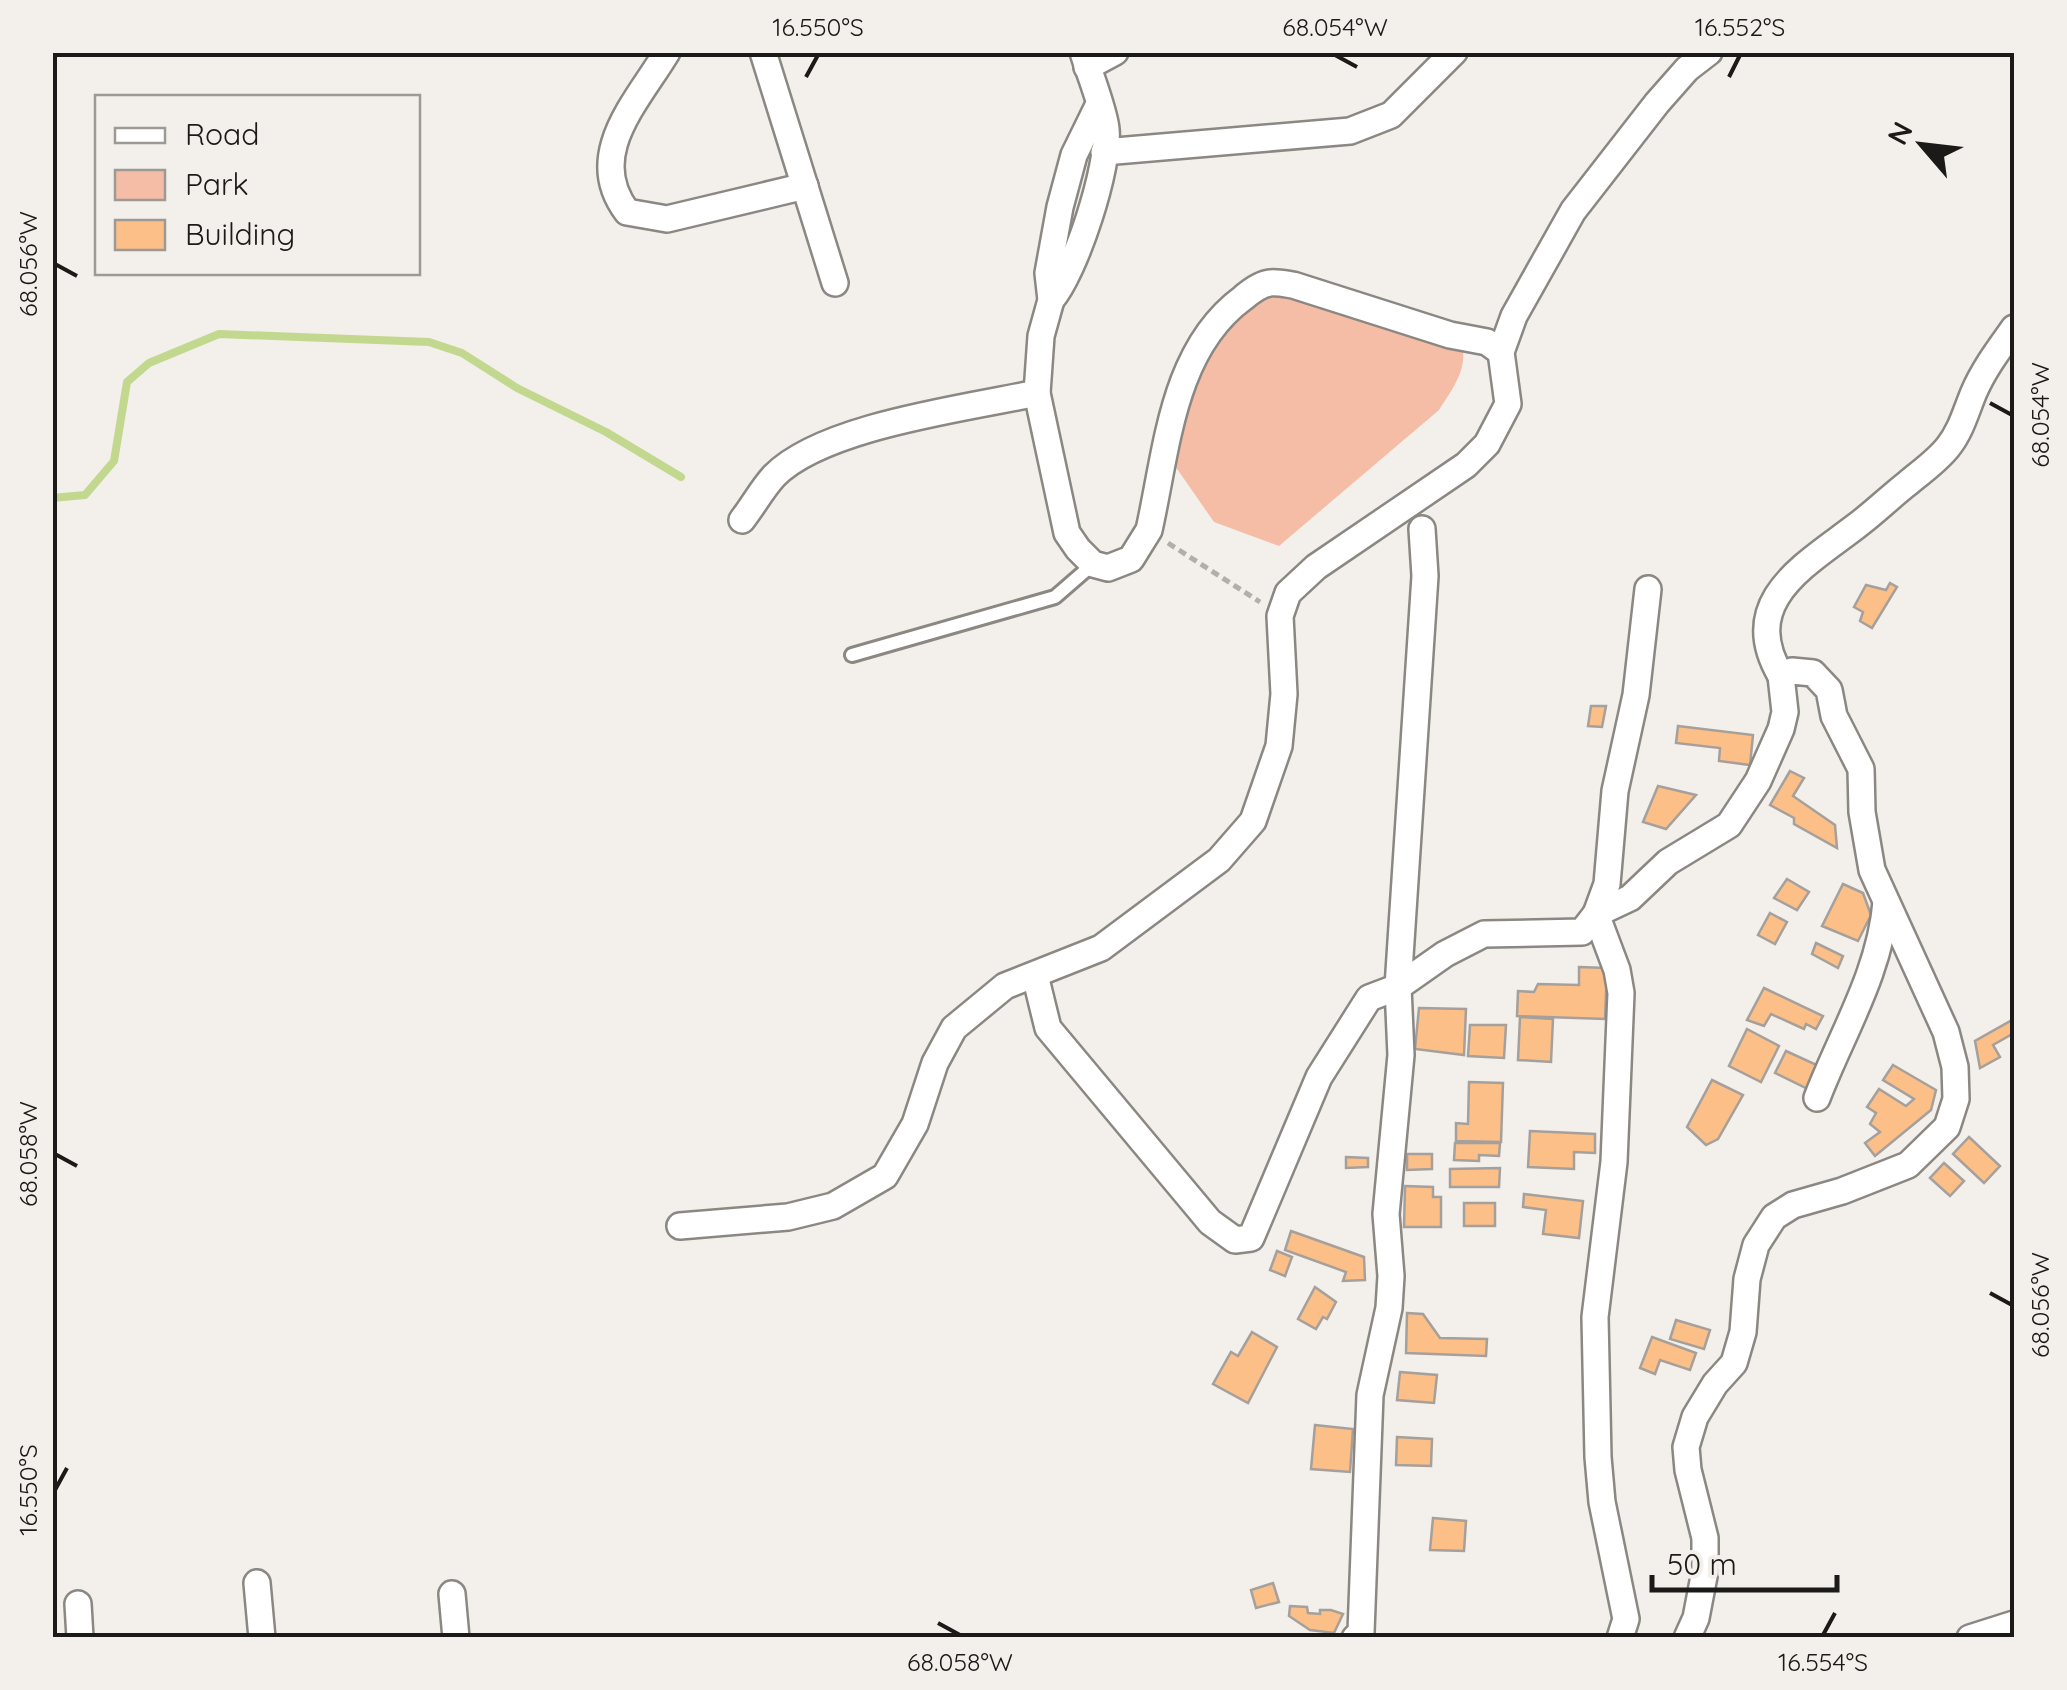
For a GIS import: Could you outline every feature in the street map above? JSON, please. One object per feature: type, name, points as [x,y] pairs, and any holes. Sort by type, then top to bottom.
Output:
[{"type":"street","points":[[667,52],[628,110],[612,150],[613,194],[627,212],[667,219],[805,186]]},
{"type":"street","points":[[763,52],[835,282]]},
{"type":"street","points":[[1050,300],[1064,285],[1079,244],[1104,152],[1106,128],[1085,60],[1115,52]]},
{"type":"street","points":[[1104,152],[1350,130],[1390,115],[1454,52]]},
{"type":"street","points":[[680,1226],[788,1217],[834,1206],[886,1176],[915,1124],[935,1062],[954,1028],[1006,986],[1101,948],[1219,860],[1253,822],[1279,746],[1284,694],[1280,616],[1288,593],[1316,567],[1466,465],[1487,444],[1508,404],[1502,352],[1514,316],[1573,211],[1687,69],[1709,52]]},
{"type":"street","points":[[1098,106],[1074,155],[1060,207],[1048,274],[1050,300],[1041,336],[1037,393],[1067,532],[1093,564],[1108,568],[1131,559],[1142,546],[1149,530],[1182,382],[1200,342],[1222,313],[1252,291],[1269,283],[1294,285],[1450,336],[1487,342],[1502,352]]},
{"type":"street","points":[[1596,914],[1630,898],[1668,862],[1729,825],[1758,780],[1782,729],[1782,676],[1769,655],[1766,635],[1769,613],[1780,591],[1824,547],[1884,504],[1947,449],[1962,425],[1986,368],[2014,328]]},
{"type":"street","points":[[742,520],[774,476],[810,450],[846,436],[1037,393]]},
{"type":"street","points":[[1355,1638],[1362,1632],[1370,1395],[1390,1308],[1386,1214],[1400,1055],[1398,987],[1425,576],[1422,529]]},
{"type":"street","points":[[1034,975],[1048,1028],[1210,1222],[1235,1240],[1251,1238],[1318,1077],[1369,998],[1398,987],[1444,954],[1484,934],[1582,932],[1596,914],[1607,884],[1615,792],[1636,695],[1648,588]]},
{"type":"street","points":[[1687,1638],[1696,1618],[1703,1583],[1705,1538],[1686,1447],[1694,1417],[1734,1362],[1743,1332],[1756,1244],[1774,1218],[1793,1205],[1842,1192],[1908,1165],[1947,1127],[1956,1098],[1956,1067],[1946,1032],[1872,870],[1862,812],[1860,770],[1834,716],[1829,690],[1813,673],[1792,671],[1782,676]]},
{"type":"street","points":[[1816,1098],[1868,984],[1884,932],[1886,900]]},
{"type":"street","points":[[1596,914],[1617,970],[1622,1020],[1614,1162],[1595,1317],[1598,1458],[1602,1502],[1626,1619],[1620,1638]]},
{"type":"street","points":[[257,1583],[262,1638]]},
{"type":"street","points":[[452,1594],[456,1638]]},
{"type":"street","points":[[78,1604],[80,1638]]},
{"type":"street","points":[[1970,1638],[2014,1624]]},
{"type":"lane","points":[[852,655],[1054,597],[1093,564]]},
{"type":"path","points":[[1149,530],[1280,616]]},
{"type":"green space","points":[[1264,276],[1462,345],[1463,354],[1458,379],[1439,410],[1279,546],[1214,522],[1166,453],[1182,381]]},
{"type":"building","points":[[1890,583],[1897,587],[1872,628],[1860,621],[1863,612],[1854,607],[1866,585],[1886,590]]},
{"type":"building","points":[[1591,706],[1606,706],[1602,727],[1588,726]]},
{"type":"building","points":[[1678,726],[1753,735],[1750,765],[1719,761],[1720,748],[1676,743]]},
{"type":"building","points":[[1790,771],[1804,778],[1793,796],[1835,825],[1837,848],[1794,824],[1794,818],[1770,805]]},
{"type":"building","points":[[1658,786],[1696,795],[1666,829],[1643,822]]},
{"type":"building","points":[[1787,879],[1809,892],[1797,910],[1774,898]]},
{"type":"building","points":[[1843,884],[1863,893],[1871,915],[1858,941],[1822,926]]},
{"type":"building","points":[[1770,913],[1787,922],[1775,944],[1758,935]]},
{"type":"building","points":[[1816,943],[1843,956],[1838,968],[1812,954]]},
{"type":"building","points":[[1579,967],[1607,968],[1605,1019],[1517,1016],[1518,991],[1534,992],[1538,984],[1579,985]]},
{"type":"building","points":[[1764,988],[1823,1016],[1816,1029],[1806,1024],[1804,1029],[1771,1014],[1764,1026],[1747,1020]]},
{"type":"building","points":[[1419,1008],[1466,1009],[1464,1055],[1415,1049]]},
{"type":"building","points":[[1520,1017],[1553,1019],[1551,1062],[1518,1060]]},
{"type":"building","points":[[2014,1019],[2014,1033],[1993,1045],[2000,1057],[1980,1068],[1975,1041]]},
{"type":"building","points":[[1470,1025],[1506,1025],[1504,1058],[1468,1056]]},
{"type":"building","points":[[1747,1029],[1779,1046],[1761,1082],[1729,1066]]},
{"type":"building","points":[[1786,1051],[1819,1066],[1808,1089],[1775,1073]]},
{"type":"building","points":[[1893,1065],[1936,1090],[1931,1110],[1875,1156],[1865,1143],[1880,1132],[1870,1124],[1876,1113],[1867,1107],[1879,1089],[1906,1106],[1914,1099],[1883,1080]]},
{"type":"building","points":[[1712,1080],[1743,1095],[1718,1139],[1706,1145],[1687,1127]]},
{"type":"building","points":[[1469,1082],[1503,1083],[1501,1142],[1456,1141],[1456,1123],[1468,1124]]},
{"type":"building","points":[[1530,1131],[1595,1134],[1595,1153],[1574,1152],[1574,1169],[1528,1167]]},
{"type":"building","points":[[1969,1137],[2000,1166],[1984,1183],[1953,1154]]},
{"type":"building","points":[[1455,1143],[1500,1143],[1499,1156],[1479,1155],[1479,1161],[1454,1160]]},
{"type":"building","points":[[1407,1154],[1432,1154],[1432,1169],[1407,1170]]},
{"type":"building","points":[[1346,1157],[1368,1158],[1368,1167],[1346,1168]]},
{"type":"building","points":[[1944,1163],[1964,1181],[1950,1196],[1930,1178]]},
{"type":"building","points":[[1500,1168],[1499,1187],[1450,1187],[1450,1169]]},
{"type":"building","points":[[1405,1186],[1433,1187],[1433,1197],[1441,1197],[1441,1227],[1404,1227]]},
{"type":"building","points":[[1524,1194],[1583,1201],[1579,1238],[1543,1234],[1546,1210],[1523,1207]]},
{"type":"building","points":[[1464,1203],[1495,1203],[1495,1226],[1464,1226]]},
{"type":"building","points":[[1291,1231],[1364,1257],[1365,1280],[1343,1281],[1346,1272],[1285,1250]]},
{"type":"building","points":[[1277,1251],[1292,1257],[1285,1276],[1270,1270]]},
{"type":"building","points":[[1315,1287],[1336,1302],[1316,1329],[1298,1319]]},
{"type":"building","points":[[1407,1313],[1423,1314],[1440,1338],[1487,1339],[1486,1356],[1406,1353]]},
{"type":"building","points":[[1676,1320],[1710,1330],[1704,1349],[1670,1339]]},
{"type":"building","points":[[1252,1332],[1277,1347],[1248,1403],[1213,1384],[1231,1352],[1238,1356]]},
{"type":"building","points":[[1652,1337],[1696,1353],[1690,1370],[1660,1360],[1655,1374],[1640,1368]]},
{"type":"building","points":[[1400,1372],[1437,1375],[1434,1403],[1397,1400]]},
{"type":"building","points":[[1315,1425],[1353,1429],[1350,1472],[1311,1469]]},
{"type":"building","points":[[1397,1437],[1432,1439],[1431,1466],[1396,1465]]},
{"type":"building","points":[[1433,1518],[1466,1521],[1464,1551],[1430,1550]]},
{"type":"building","points":[[1273,1583],[1279,1602],[1256,1608],[1251,1590]]},
{"type":"building","points":[[1290,1606],[1307,1607],[1308,1613],[1331,1610],[1343,1614],[1334,1633],[1310,1630],[1289,1616]]},
{"type":"waterway","points":[[52,498],[85,495],[114,461],[127,382],[149,363],[219,334],[429,342],[462,353],[517,388],[606,432],[681,477]]}]
